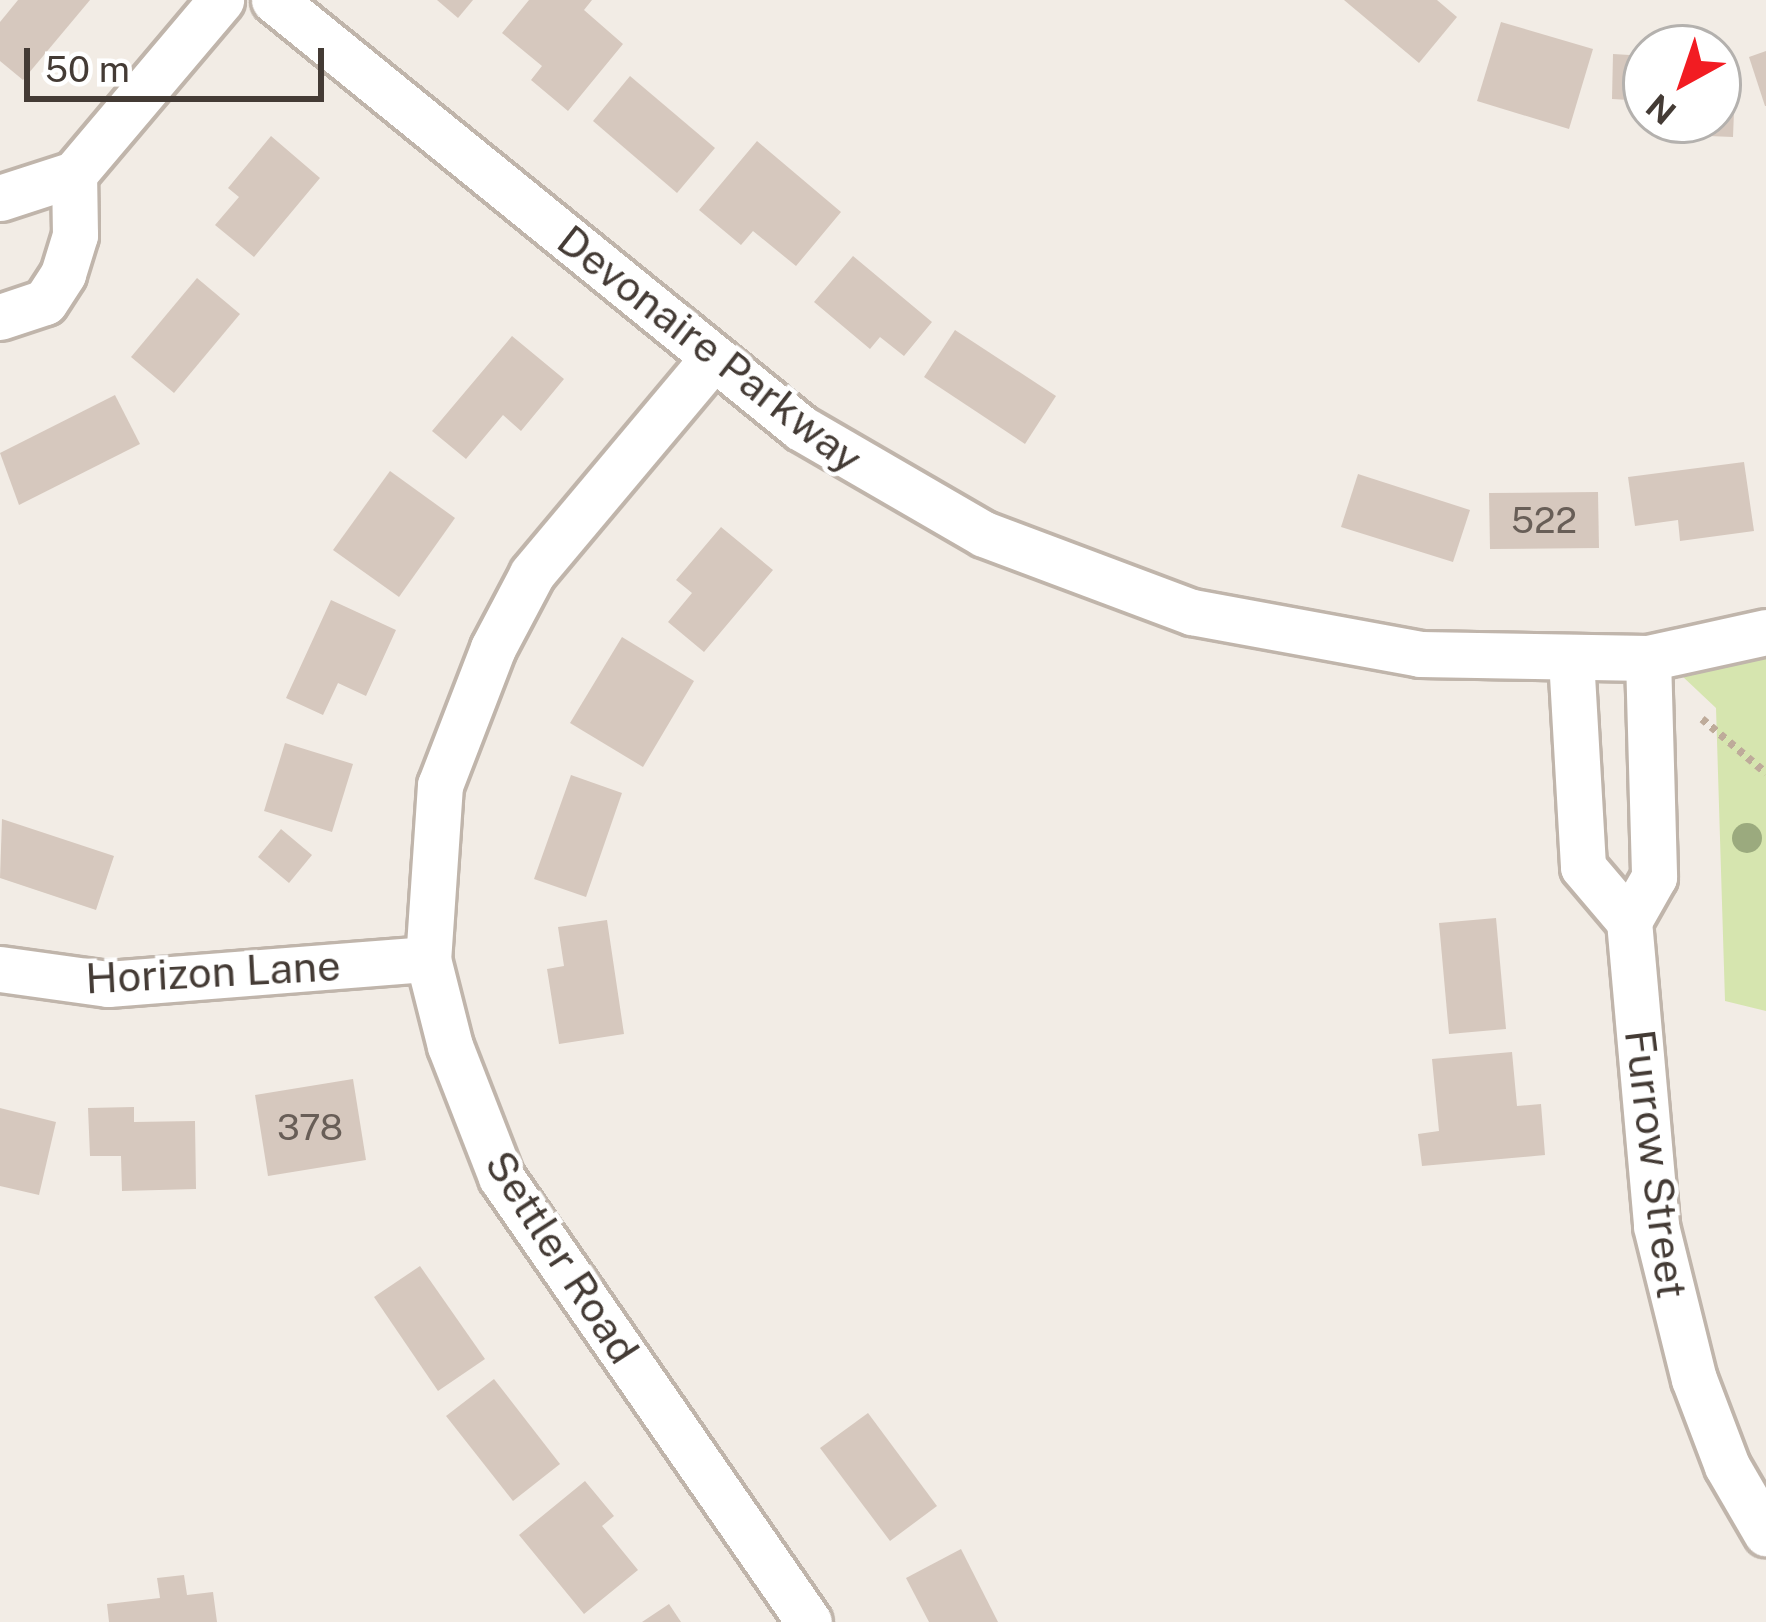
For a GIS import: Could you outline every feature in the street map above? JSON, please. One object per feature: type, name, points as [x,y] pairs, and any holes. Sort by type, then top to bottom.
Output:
[{"type":"street","points":[[0,198],[74,174],[221,0]]},
{"type":"street","name":"Devonaire Parkway","points":[[274,0],[713,358],[882,480],[1091,579],[1314,640],[1420,654],[1648,658],[1766,632]]},
{"type":"street","points":[[0,317],[45,302],[62,274],[75,235],[74,174]]},
{"type":"street","name":"Settler Road","points":[[713,358],[532,574],[493,648],[440,785],[428,959],[449,1046],[501,1177],[809,1622]]},
{"type":"street","points":[[1571,658],[1583,867],[1629,921],[1654,877],[1648,658]]},
{"type":"street","name":"Furrow Street","points":[[1629,921],[1667,1295],[1727,1466],[1766,1533]]},
{"type":"street","name":"Horizon Lane","points":[[0,969],[108,984],[428,959]]},
{"type":"path","points":[[1702,719],[1766,772]]},
{"type":"green space","points":[[1766,653],[1766,1011],[1725,1001],[1716,708],[1681,675]]},
{"type":"building","points":[[18,0],[90,0],[23,80],[0,61],[0,22]]},
{"type":"building","points":[[437,0],[473,0],[458,18]]},
{"type":"building","points":[[529,0],[592,0],[584,10],[623,44],[568,111],[531,80],[542,66],[502,33]]},
{"type":"building","points":[[1344,0],[1437,0],[1457,17],[1419,63]]},
{"type":"building","points":[[1501,22],[1593,49],[1569,129],[1477,101]]},
{"type":"building","points":[[1766,51],[1766,106],[1765,106],[1749,57]]},
{"type":"building","points":[[1613,54],[1622,55],[1622,100],[1612,99]]},
{"type":"building","points":[[630,76],[715,148],[677,193],[593,121]]},
{"type":"building","points":[[271,136],[320,178],[254,257],[215,225],[239,197],[228,188]]},
{"type":"building","points":[[757,141],[841,212],[796,266],[753,231],[741,245],[699,210]]},
{"type":"building","points":[[853,256],[932,322],[904,356],[880,337],[870,349],[814,302]]},
{"type":"building","points":[[197,278],[240,314],[174,393],[131,357]]},
{"type":"building","points":[[955,330],[1056,396],[1025,444],[924,377]]},
{"type":"building","points":[[512,336],[564,379],[521,431],[503,415],[466,459],[432,431]]},
{"type":"building","points":[[115,395],[140,444],[19,505],[0,453]]},
{"type":"building","points":[[1744,462],[1754,531],[1680,541],[1678,520],[1635,526],[1628,477]]},
{"type":"building","points":[[390,471],[455,518],[399,597],[333,550]]},
{"type":"building","points":[[1358,474],[1470,510],[1453,562],[1341,527]]},
{"type":"building","points":[[1598,492],[1599,548],[1490,549],[1489,493]]},
{"type":"building","points":[[721,527],[773,570],[704,652],[668,622],[692,593],[676,580]]},
{"type":"building","points":[[331,600],[396,630],[366,696],[338,683],[323,715],[286,698]]},
{"type":"building","points":[[622,637],[694,681],[643,767],[570,723]]},
{"type":"building","points":[[285,743],[353,764],[332,832],[264,811]]},
{"type":"building","points":[[571,775],[622,793],[586,897],[534,879]]},
{"type":"building","points":[[2,819],[114,856],[96,910],[0,878]]},
{"type":"building","points":[[281,829],[312,855],[289,883],[258,857]]},
{"type":"building","points":[[1496,918],[1506,1029],[1449,1034],[1439,923]]},
{"type":"building","points":[[607,920],[624,1034],[559,1044],[547,969],[564,966],[558,927]]},
{"type":"building","points":[[1512,1052],[1517,1106],[1541,1104],[1545,1155],[1422,1166],[1418,1134],[1439,1131],[1432,1059]]},
{"type":"building","points":[[353,1079],[366,1160],[268,1176],[255,1095]]},
{"type":"building","points":[[134,1107],[134,1122],[195,1121],[196,1189],[122,1191],[121,1156],[90,1156],[88,1108]]},
{"type":"building","points":[[0,1108],[56,1122],[39,1195],[0,1186]]},
{"type":"building","points":[[420,1266],[485,1359],[438,1391],[374,1297]]},
{"type":"building","points":[[494,1379],[560,1464],[513,1501],[446,1416]]},
{"type":"building","points":[[868,1413],[937,1506],[890,1541],[820,1448]]},
{"type":"building","points":[[585,1481],[614,1516],[602,1526],[638,1570],[584,1614],[519,1535]]},
{"type":"building","points":[[961,1549],[998,1622],[929,1622],[906,1578]]},
{"type":"building","points":[[184,1575],[187,1595],[213,1592],[217,1622],[109,1622],[107,1604],[160,1598],[157,1578]]},
{"type":"building","points":[[669,1604],[681,1622],[642,1622]]}]
